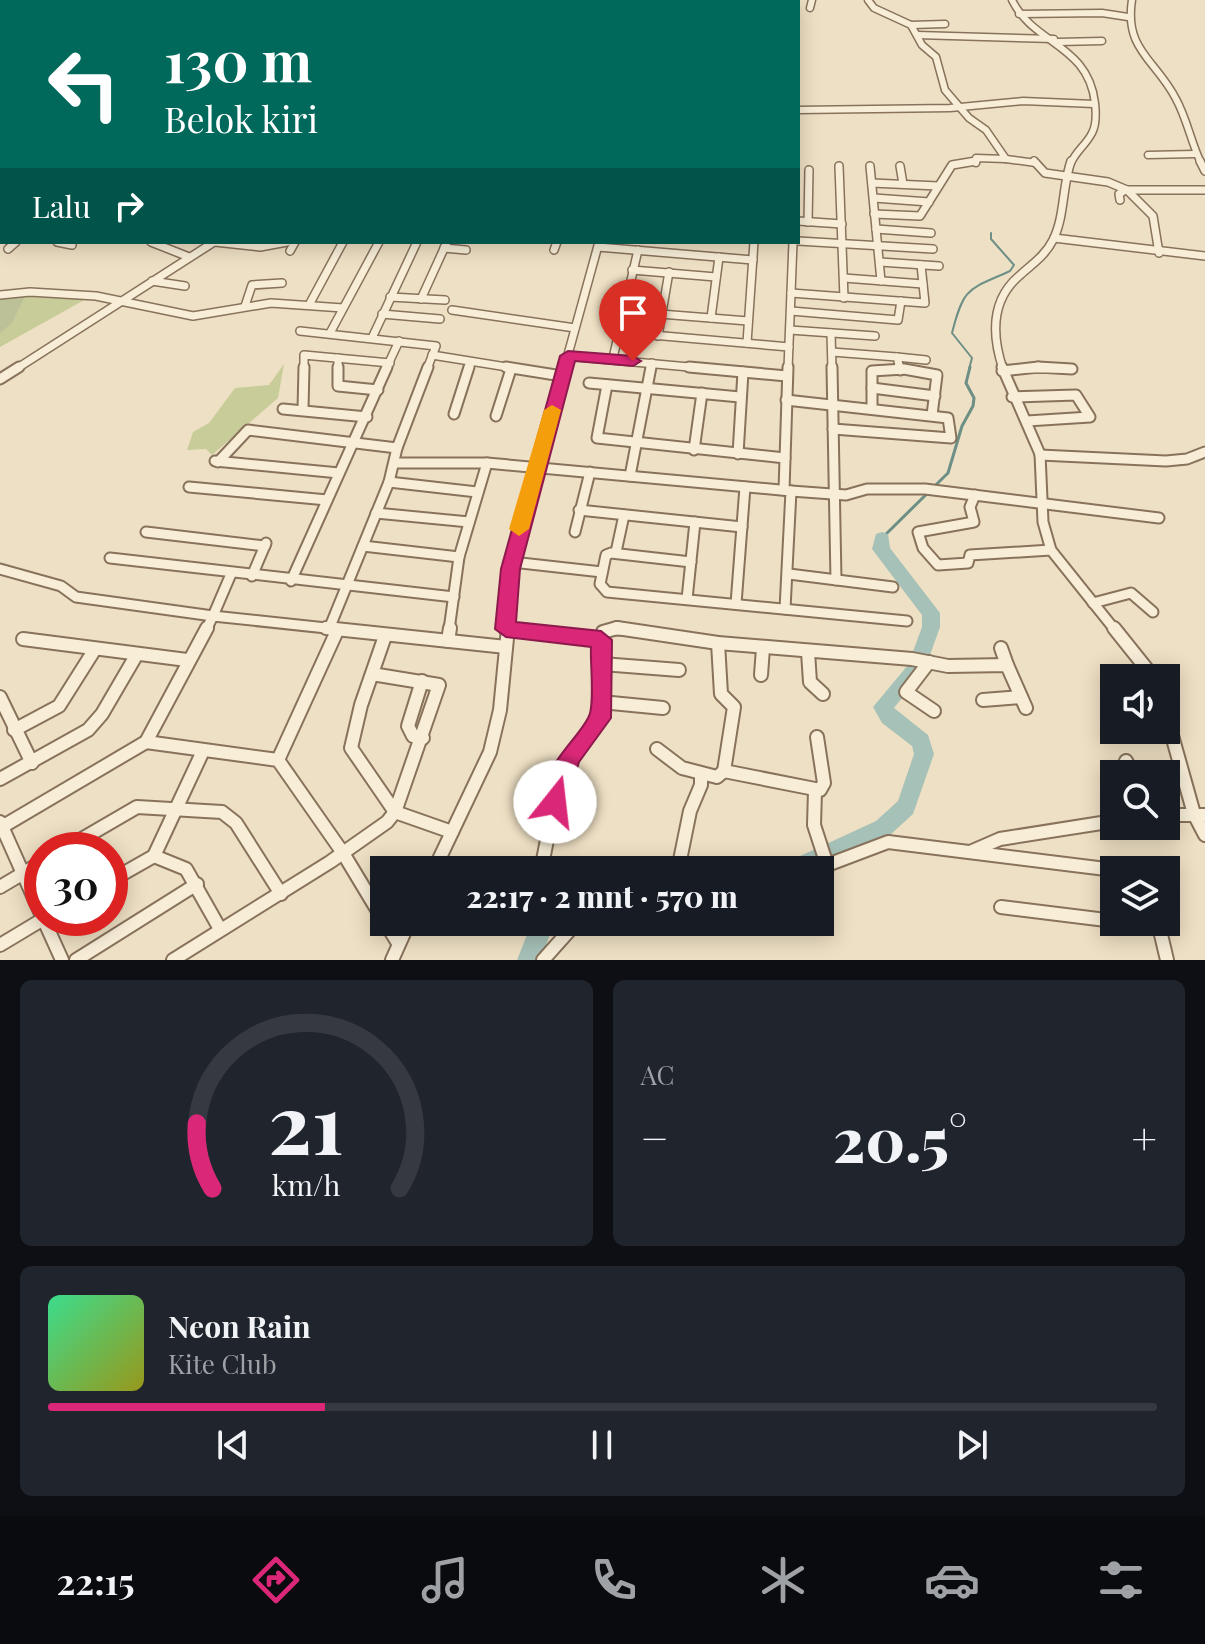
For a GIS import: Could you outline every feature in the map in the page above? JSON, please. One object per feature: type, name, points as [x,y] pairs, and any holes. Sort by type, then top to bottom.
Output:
[{"type":"street","points":[[810,8],[812,0]]},
{"type":"street","points":[[868,0],[874,8],[911,25],[945,24]]},
{"type":"street","points":[[1012,0],[1019,14],[1056,40],[1089,74],[1094,104],[1091,134],[1078,148],[1066,178],[1062,214],[1054,238],[1043,255],[1004,290],[996,317],[1002,371],[1040,455],[1041,527],[1051,550],[1143,664]]},
{"type":"street","points":[[1122,16],[1132,0]]},
{"type":"street","points":[[1019,14],[1122,16]]},
{"type":"street","points":[[1122,16],[1138,50],[1175,95],[1192,154],[1205,171]]},
{"type":"street","points":[[911,25],[936,57],[945,90],[986,130],[1006,159]]},
{"type":"street","points":[[917,35],[1102,41]]},
{"type":"street","points":[[800,110],[959,107],[1023,101],[1094,104]]},
{"type":"street","points":[[1148,155],[1205,156]]},
{"type":"street","points":[[874,214],[920,216],[952,165],[976,164],[976,158],[1033,160],[1044,173],[1108,182],[1127,190],[1153,216],[1159,253]]},
{"type":"street","points":[[839,166],[844,298]]},
{"type":"street","points":[[870,166],[881,281]]},
{"type":"street","points":[[900,166],[903,184]]},
{"type":"street","points":[[808,222],[809,170]]},
{"type":"street","points":[[872,183],[938,186]]},
{"type":"street","points":[[1120,200],[1119,194],[1127,190],[1205,190]]},
{"type":"street","points":[[874,198],[929,202]]},
{"type":"street","points":[[800,203],[809,203]]},
{"type":"street","points":[[800,221],[842,224]]},
{"type":"street","points":[[876,229],[931,233]]},
{"type":"street","points":[[1054,238],[1159,253],[1205,256]]},
{"type":"street","points":[[800,241],[933,249]]},
{"type":"street","points":[[8,249],[14,244]]},
{"type":"street","points":[[67,244],[72,245]]},
{"type":"street","points":[[156,244],[189,257]]},
{"type":"street","points":[[0,379],[211,244]]},
{"type":"street","points":[[232,244],[289,246]]},
{"type":"street","points":[[309,305],[342,244]]},
{"type":"street","points":[[330,333],[378,244]]},
{"type":"street","points":[[372,338],[416,244]]},
{"type":"street","points":[[441,856],[494,739],[506,647],[512,562],[598,244],[753,260]]},
{"type":"street","points":[[747,343],[754,244]]},
{"type":"street","points":[[785,609],[789,574],[786,400],[796,244]]},
{"type":"street","points":[[421,299],[446,245],[466,250]]},
{"type":"street","points":[[613,358],[638,250]]},
{"type":"street","points":[[711,318],[719,257]]},
{"type":"street","points":[[880,262],[939,266]]},
{"type":"street","points":[[791,293],[925,303],[921,265]]},
{"type":"street","points":[[632,270],[716,277]]},
{"type":"street","points":[[658,336],[669,272]]},
{"type":"street","points":[[844,278],[923,284]]},
{"type":"street","points":[[152,281],[179,287]]},
{"type":"street","points":[[245,306],[252,285],[282,283]]},
{"type":"street","points":[[427,283],[438,284]]},
{"type":"street","points":[[0,295],[59,293],[123,301],[199,316],[245,306],[343,308]]},
{"type":"street","points":[[390,297],[445,300]]},
{"type":"street","points":[[791,311],[898,320],[901,318],[901,301]]},
{"type":"street","points":[[452,310],[575,328]]},
{"type":"street","points":[[382,314],[440,319]]},
{"type":"street","points":[[660,314],[748,321]]},
{"type":"street","points":[[790,330],[875,336]]},
{"type":"street","points":[[278,760],[333,630],[345,586],[389,482],[397,448],[436,346],[300,331]]},
{"type":"street","points":[[618,332],[789,347]]},
{"type":"street","points":[[831,333],[836,580]]},
{"type":"street","points":[[291,581],[399,341]]},
{"type":"street","points":[[832,352],[926,360]]},
{"type":"street","points":[[303,409],[304,355],[390,363]]},
{"type":"street","points":[[432,355],[562,376]]},
{"type":"street","points":[[568,356],[787,376]]},
{"type":"street","points":[[897,357],[900,370]]},
{"type":"street","points":[[338,358],[338,386],[378,390]]},
{"type":"street","points":[[454,414],[471,362]]},
{"type":"street","points":[[630,476],[652,363]]},
{"type":"street","points":[[1002,371],[1038,367],[1072,369]]},
{"type":"street","points":[[496,416],[511,369]]},
{"type":"street","points":[[872,409],[872,371],[936,373],[932,415]]},
{"type":"street","points":[[738,454],[743,372]]},
{"type":"street","points":[[589,383],[740,397]]},
{"type":"street","points":[[607,385],[595,435],[694,450],[785,458]]},
{"type":"street","points":[[872,388],[935,396]]},
{"type":"street","points":[[694,450],[702,393]]},
{"type":"street","points":[[1012,397],[1076,395],[1090,417],[1086,420],[1027,421]]},
{"type":"street","points":[[786,400],[932,415],[950,420],[949,440],[833,429]]},
{"type":"street","points":[[283,409],[367,417]]},
{"type":"street","points":[[339,473],[215,461],[248,430],[397,448]]},
{"type":"street","points":[[1040,455],[1101,460],[1184,460],[1196,452],[1205,452]]},
{"type":"street","points":[[395,463],[487,463],[835,494],[867,489],[925,489],[1159,518]]},
{"type":"street","points":[[448,641],[459,557],[487,463]]},
{"type":"street","points":[[575,532],[590,472]]},
{"type":"street","points":[[389,482],[477,492]]},
{"type":"street","points":[[189,487],[327,500]]},
{"type":"street","points":[[736,604],[745,487]]},
{"type":"street","points":[[975,495],[970,507],[974,522],[918,532],[923,548],[938,565],[967,563],[973,554],[1051,550]]},
{"type":"street","points":[[579,510],[742,527]]},
{"type":"street","points":[[376,513],[469,522]]},
{"type":"street","points":[[616,552],[624,515]]},
{"type":"street","points":[[687,599],[695,522]]},
{"type":"street","points":[[146,532],[266,544],[252,576]]},
{"type":"street","points":[[363,546],[459,557]]},
{"type":"street","points":[[691,562],[616,552],[606,555],[600,584],[607,592],[907,621]]},
{"type":"street","points":[[110,558],[291,581],[454,597]]},
{"type":"street","points":[[512,562],[602,572]]},
{"type":"street","points":[[0,569],[61,586],[76,597],[333,630],[506,647]]},
{"type":"street","points":[[24,877],[1,825],[146,742],[213,616],[231,574]]},
{"type":"street","points":[[789,574],[893,587]]},
{"type":"street","points":[[1093,603],[1131,593],[1153,612]]},
{"type":"street","points":[[544,856],[559,780],[571,755],[600,718],[603,632],[617,628],[718,643],[922,660],[948,666],[1007,665]]},
{"type":"street","points":[[506,629],[601,640]]},
{"type":"street","points":[[385,636],[351,748],[395,812],[452,832]]},
{"type":"street","points":[[23,639],[187,660]]},
{"type":"street","points":[[657,749],[683,769],[717,777],[724,771],[734,707],[721,694],[718,643]]},
{"type":"street","points":[[761,675],[763,648]]},
{"type":"street","points":[[983,700],[1024,702],[1001,648]]},
{"type":"street","points":[[14,730],[59,706],[95,649]]},
{"type":"street","points":[[808,652],[810,682],[823,694]]},
{"type":"street","points":[[0,779],[88,730],[102,714],[137,654]]},
{"type":"street","points":[[922,660],[906,692],[934,711]]},
{"type":"street","points":[[602,664],[679,670]]},
{"type":"street","points":[[173,960],[343,853],[387,822],[395,812],[439,688],[436,683],[372,674]]},
{"type":"street","points":[[422,681],[408,726],[413,736],[423,738]]},
{"type":"street","points":[[0,697],[32,763]]},
{"type":"street","points":[[601,702],[663,708]]},
{"type":"street","points":[[724,771],[815,791],[822,789],[824,783],[817,737]]},
{"type":"street","points":[[146,742],[278,760],[343,853],[370,898]]},
{"type":"street","points":[[1176,744],[1205,835]]},
{"type":"street","points":[[128,871],[154,856],[203,751]]},
{"type":"street","points":[[682,856],[690,810],[702,790],[701,774]]},
{"type":"street","points":[[815,791],[814,825],[821,856]]},
{"type":"street","points":[[94,832],[137,807],[179,807],[222,812],[231,817],[281,894]]},
{"type":"street","points":[[1180,815],[1200,814]]},
{"type":"street","points":[[970,852],[1000,839],[1100,823]]},
{"type":"street","points":[[834,859],[888,842],[1100,868]]},
{"type":"street","points":[[154,856],[186,869],[220,929]]},
{"type":"street","points":[[0,887],[22,873]]},
{"type":"street","points":[[76,960],[197,884]]},
{"type":"street","points":[[1001,907],[1100,919]]},
{"type":"street","points":[[0,945],[24,930]]},
{"type":"street","points":[[51,936],[62,960]]},
{"type":"street","points":[[394,936],[398,943]]},
{"type":"street","points":[[392,960],[402,936]]},
{"type":"street","points":[[543,960],[564,936]]},
{"type":"street","points":[[1161,936],[1167,960]]},
{"type":"green space","points":[[0,296],[25,297],[13,322],[0,334]]},
{"type":"green space","points":[[25,297],[86,299],[0,347],[0,334],[13,322]]},
{"type":"green space","points":[[284,364],[278,398],[212,455],[206,449],[187,450],[193,432],[209,423],[235,388],[269,385]]},
{"type":"waterway","points":[[969,369],[972,358],[952,333],[960,306],[976,287],[1010,271],[1014,265],[991,239],[991,233]]},
{"type":"waterway","points":[[882,538],[948,473],[962,426],[973,406],[974,398],[966,383],[970,367]]},
{"type":"waterway","points":[[823,856],[883,828],[906,807],[924,754],[921,741],[889,717],[883,707],[916,669],[931,627],[931,613],[881,549],[882,538]]},
{"type":"waterway","points":[[529,960],[538,936]]},
{"type":"slow traffic","points":[[519,529],[552,410]]},
{"type":"route","points":[[555,802],[559,780],[571,755],[600,718],[601,640],[506,629],[511,569],[518,532],[568,356],[633,361]]}]
